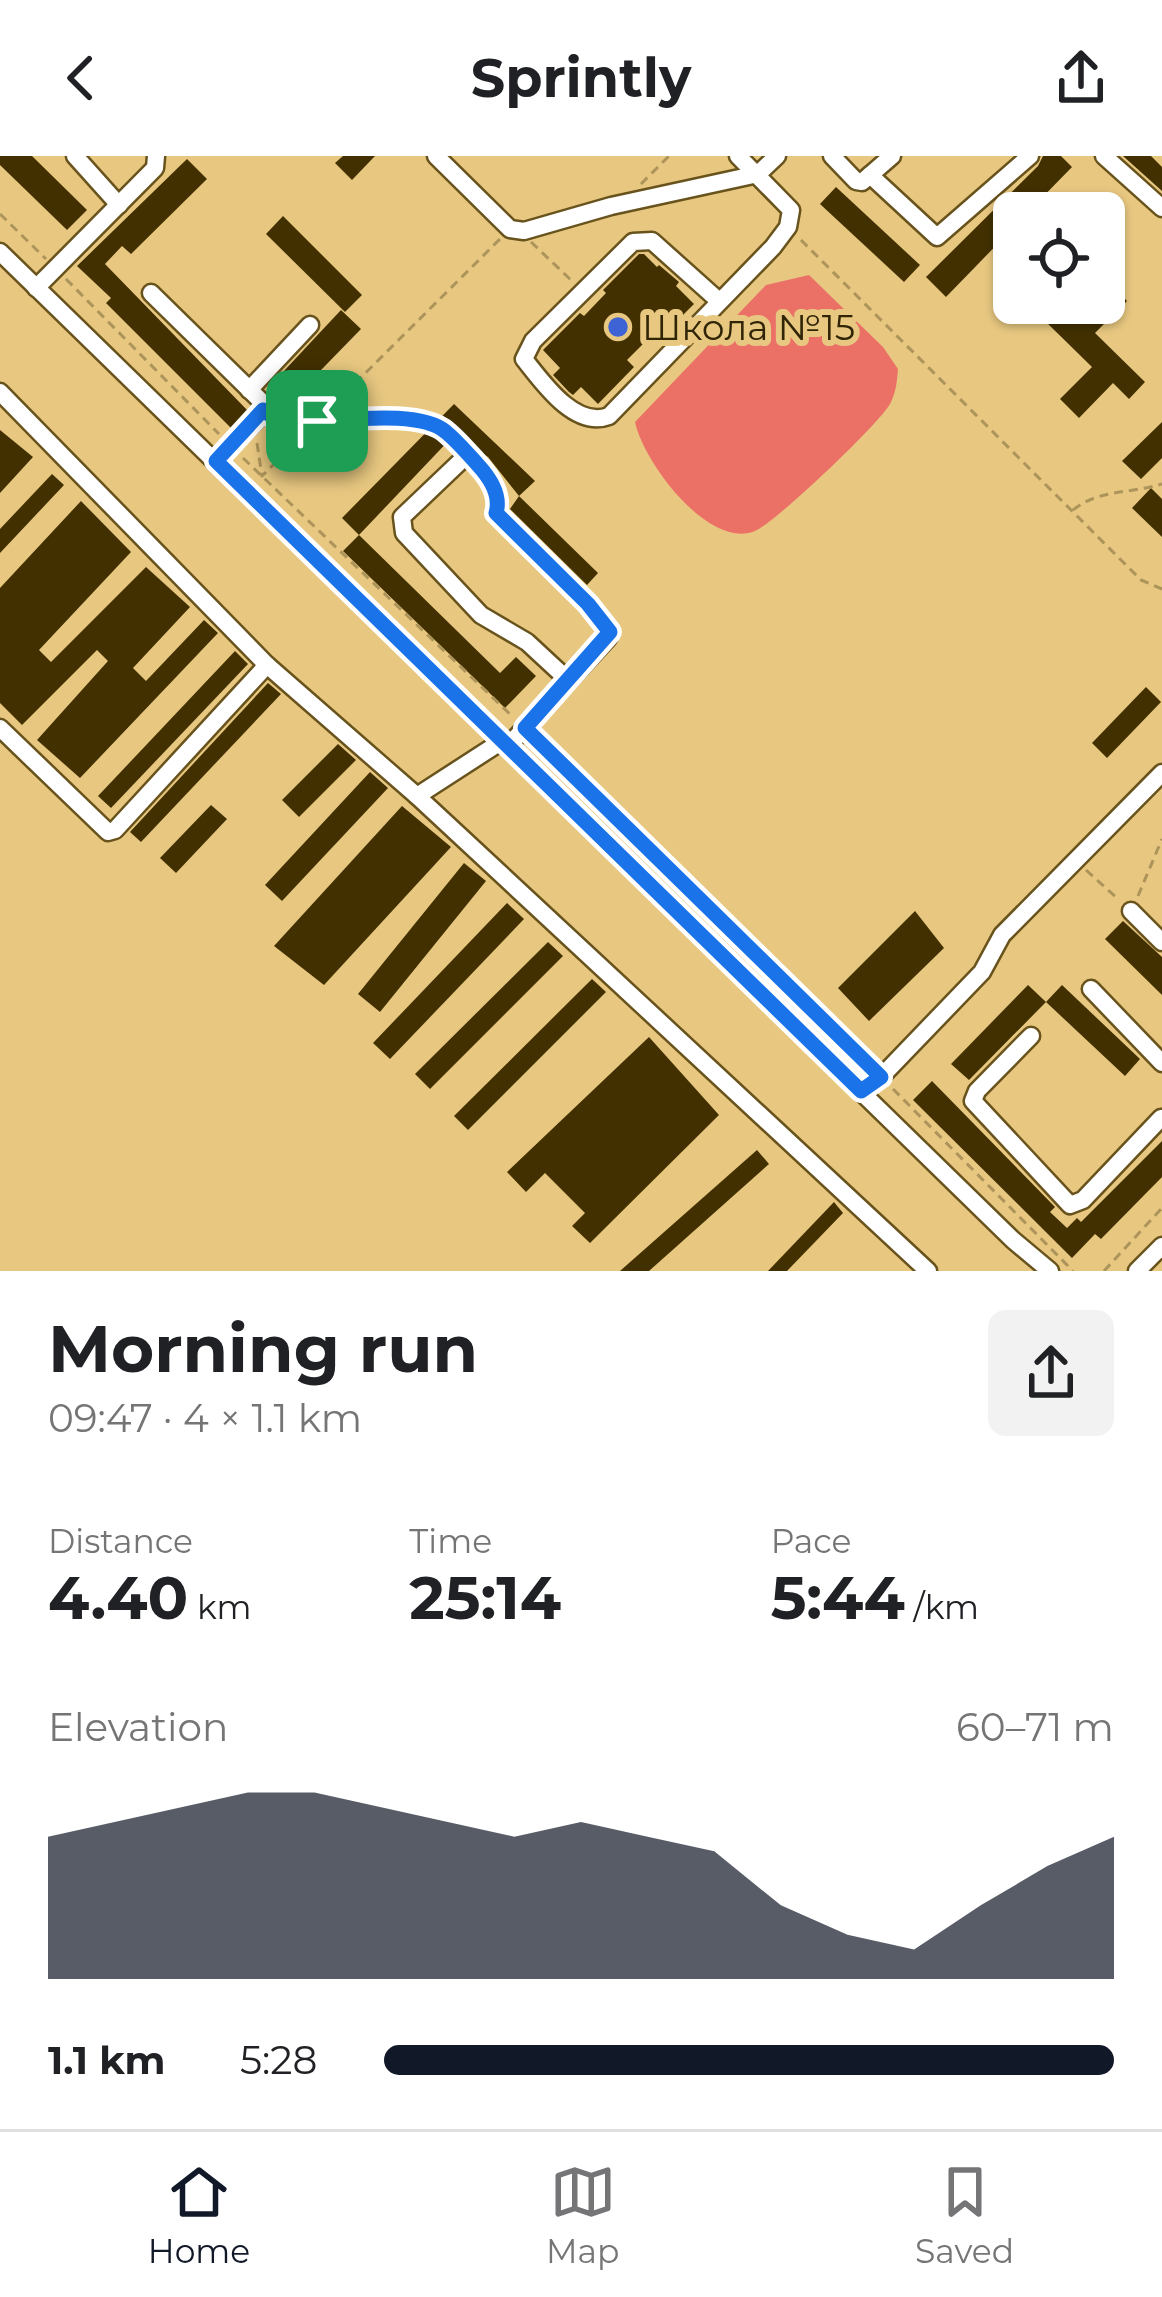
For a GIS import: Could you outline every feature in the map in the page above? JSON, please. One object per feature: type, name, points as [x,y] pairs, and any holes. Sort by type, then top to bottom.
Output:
[{"type":"street","points":[[75,156],[119,205]]},
{"type":"street","points":[[36,288],[155,169],[156,156]]},
{"type":"street","points":[[436,156],[517,230],[758,174],[777,156]]},
{"type":"street","points":[[719,301],[652,241],[642,240],[625,248],[533,341],[524,359],[572,409],[591,418],[609,416],[773,247],[788,226],[791,210],[738,156]]},
{"type":"street","points":[[832,156],[859,182],[892,156]]},
{"type":"street","points":[[870,175],[937,236],[1030,156]]},
{"type":"street","points":[[1104,156],[1162,208]]},
{"type":"street","points":[[0,252],[1050,1271]]},
{"type":"street","points":[[151,293],[249,390],[258,416],[216,461]]},
{"type":"street","points":[[249,390],[310,325]]},
{"type":"street","points":[[0,392],[267,665],[417,796],[928,1271]]},
{"type":"street","points":[[417,796],[525,728],[608,638],[608,626],[496,513],[500,501],[490,478],[466,456],[402,517],[404,533],[481,615],[526,642],[568,680]]},
{"type":"street","points":[[0,728],[108,832],[115,830],[267,665]]},
{"type":"street","points":[[861,1091],[881,1077],[982,972],[1002,935],[1162,773]]},
{"type":"street","points":[[1131,911],[1162,942]]},
{"type":"street","points":[[1091,988],[1162,1064]]},
{"type":"street","points":[[1031,1036],[976,1091],[973,1101],[1070,1205],[1083,1200],[1162,1118]]},
{"type":"street","points":[[1137,1271],[1160,1252]]},
{"type":"path","points":[[642,183],[669,156]]},
{"type":"path","points":[[0,214],[1073,1271]]},
{"type":"path","points":[[788,226],[1141,580],[1162,589]]},
{"type":"path","points":[[262,476],[517,230],[582,292]]},
{"type":"path","points":[[262,476],[258,416],[301,437]]},
{"type":"path","points":[[317,421],[410,419],[444,429],[466,456]]},
{"type":"path","points":[[1072,511],[1094,495],[1133,493],[1162,484]]},
{"type":"path","points":[[1076,860],[1131,911],[1162,839]]},
{"type":"path","points":[[1104,1271],[1162,1208]]},
{"type":"shaded area","points":[[809,275],[883,347],[898,369],[894,396],[848,451],[766,524],[737,533],[718,527],[698,515],[664,479],[635,422],[766,285]]},
{"type":"building","points":[[0,156],[32,156],[87,210],[67,230],[0,165]]},
{"type":"building","points":[[343,156],[375,156],[352,180],[335,163]]},
{"type":"building","points":[[1043,156],[1061,156],[1072,167],[1048,192],[1012,192]]},
{"type":"building","points":[[1123,156],[1151,156],[1162,167],[1162,191]]},
{"type":"building","points":[[187,159],[207,179],[131,254],[122,246],[105,264],[248,411],[231,428],[106,303],[111,298],[77,266]]},
{"type":"building","points":[[836,187],[920,265],[904,282],[820,204]]},
{"type":"building","points":[[993,211],[993,249],[946,297],[926,277]]},
{"type":"building","points":[[283,216],[362,295],[345,312],[266,234]]},
{"type":"building","name":"Школа №15","points":[[639,254],[679,282],[676,286],[694,304],[655,343],[649,338],[627,360],[634,367],[598,404],[581,387],[573,395],[553,375],[560,368],[543,350],[580,313],[584,316]]},
{"type":"building","points":[[341,310],[361,329],[285,407],[267,389]]},
{"type":"building","points":[[1048,324],[1104,324],[1095,333],[1145,382],[1129,399],[1113,383],[1079,418],[1060,399],[1092,367]]},
{"type":"building","points":[[454,404],[535,481],[519,496],[488,457],[454,435],[359,535],[342,518]]},
{"type":"building","points":[[1162,422],[1162,458],[1141,479],[1122,461]]},
{"type":"building","points":[[0,430],[33,457],[0,493]]},
{"type":"building","points":[[52,474],[64,485],[0,553],[0,529]]},
{"type":"building","points":[[1151,488],[1162,499],[1162,537],[1132,508]]},
{"type":"building","points":[[519,496],[598,573],[587,585],[510,509]]},
{"type":"building","points":[[81,501],[131,552],[39,650],[51,662],[146,567],[190,607],[133,668],[146,681],[204,620],[218,633],[80,778],[37,740],[108,661],[97,650],[22,725],[0,703],[0,588]]},
{"type":"building","points":[[359,535],[500,673],[516,657],[536,676],[505,708],[343,551]]},
{"type":"building","points":[[235,651],[248,664],[111,808],[98,796]]},
{"type":"building","points":[[268,683],[281,694],[141,842],[130,832]]},
{"type":"building","points":[[1146,687],[1161,702],[1107,758],[1092,743]]},
{"type":"building","points":[[338,744],[356,760],[299,817],[282,800]]},
{"type":"building","points":[[370,772],[388,788],[282,901],[265,885]]},
{"type":"building","points":[[211,805],[227,819],[176,873],[160,858]]},
{"type":"building","points":[[402,806],[451,847],[324,985],[274,946]]},
{"type":"building","points":[[464,863],[486,881],[380,1012],[358,994]]},
{"type":"building","points":[[507,903],[524,919],[390,1059],[373,1043]]},
{"type":"building","points":[[915,911],[944,948],[869,1021],[838,988]]},
{"type":"building","points":[[1123,921],[1162,957],[1162,995],[1105,939]]},
{"type":"building","points":[[548,942],[563,956],[430,1089],[415,1074]]},
{"type":"building","points":[[592,979],[606,992],[468,1130],[454,1116]]},
{"type":"building","points":[[1028,985],[1046,1002],[969,1080],[951,1064]]},
{"type":"building","points":[[1062,985],[1140,1059],[1125,1076],[1046,1002]]},
{"type":"building","points":[[649,1037],[719,1115],[590,1243],[572,1226],[585,1213],[545,1173],[526,1192],[507,1172]]},
{"type":"building","points":[[932,1081],[1055,1207],[1050,1212],[1067,1228],[1077,1218],[1081,1222],[1162,1141],[1162,1177],[1101,1239],[1095,1234],[1072,1258],[913,1100]]},
{"type":"building","points":[[757,1150],[769,1164],[649,1271],[620,1271]]},
{"type":"building","points":[[834,1202],[843,1213],[787,1271],[768,1271]]},
{"type":"place","name":"Школа №15","points":[[618,327]]},
{"type":"route","points":[[263,410],[301,437],[317,421],[410,419],[426,423],[444,429],[490,478],[500,501],[496,513],[610,632],[525,728],[881,1077],[861,1091],[216,461],[263,410]]}]
